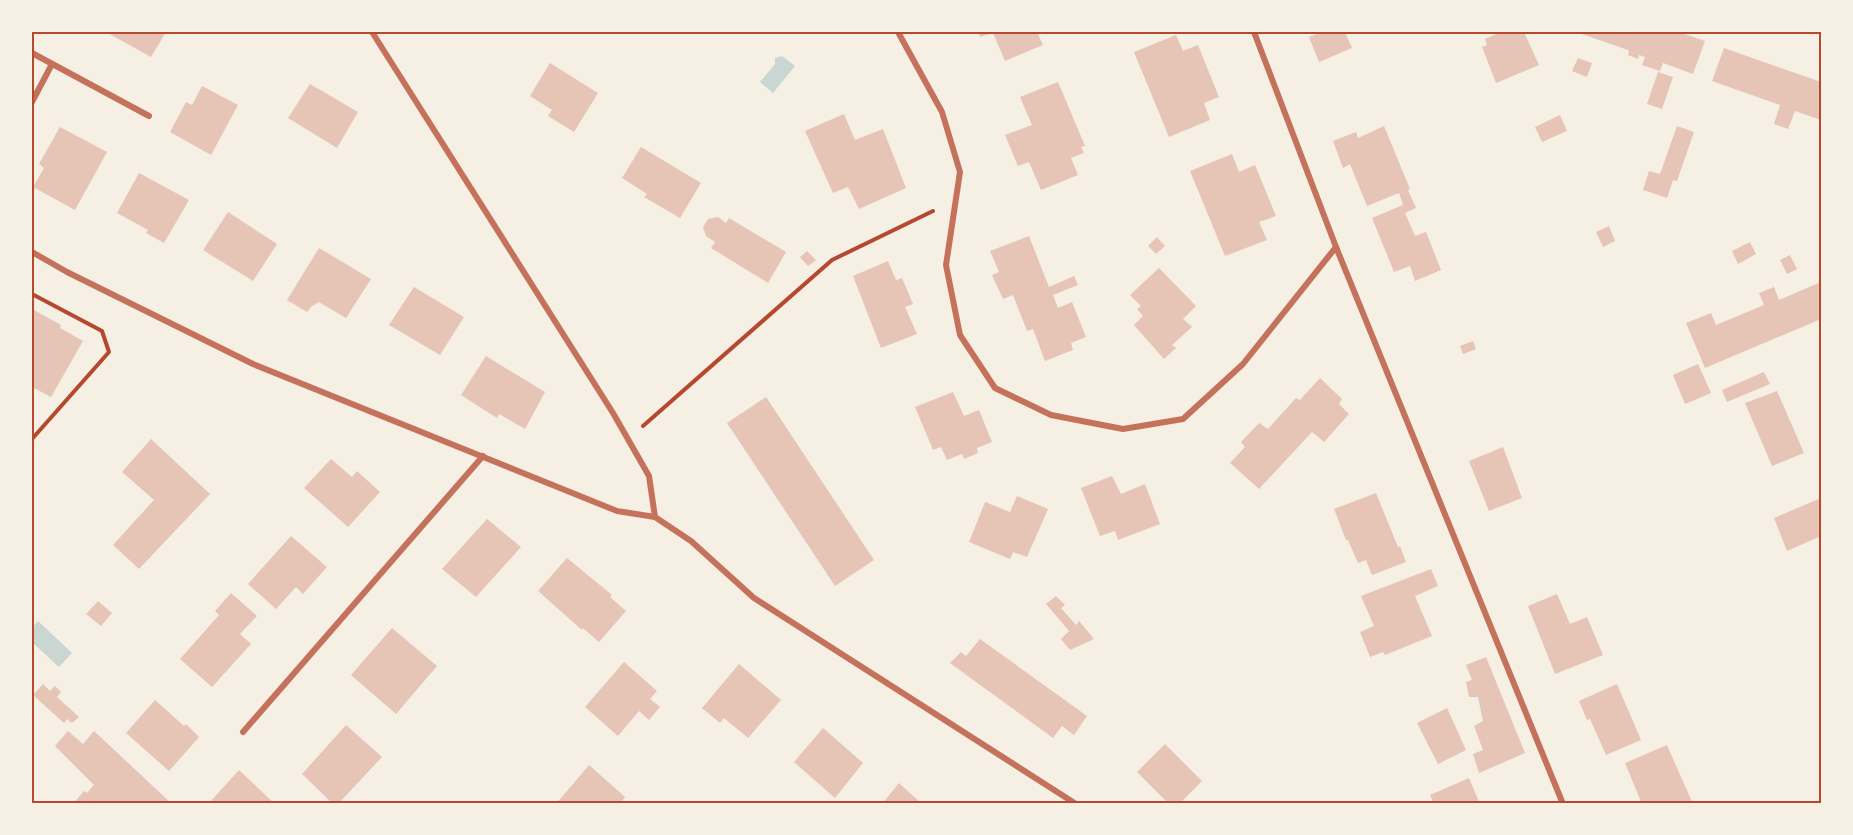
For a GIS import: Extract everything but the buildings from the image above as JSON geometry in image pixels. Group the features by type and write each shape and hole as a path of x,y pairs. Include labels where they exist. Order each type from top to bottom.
{"street":[{"path":"372,32 614,413 649,476 655,517"},
{"path":"898,32 942,112 960,172 946,265 960,335 995,388 1051,416 1123,429 1184,419 1243,364 1336,247"},
{"path":"1254,32 1336,247 1563,804"},
{"path":"32,53 149,116"},
{"path":"32,102 52,64"},
{"path":"32,252 67,273 253,364 617,511 655,517 692,541 754,598 1076,804"},
{"path":"243,732 483,456"}],"path":[{"path":"628,440 832,260 956,200"},
{"path":"32,294 102,331 109,352 32,439"}],"shaded area":[{"path":"782,56 795,66 773,93 760,82 775,64 775,58"},
{"path":"38,621 72,653 59,667 32,642 32,628"}]}
